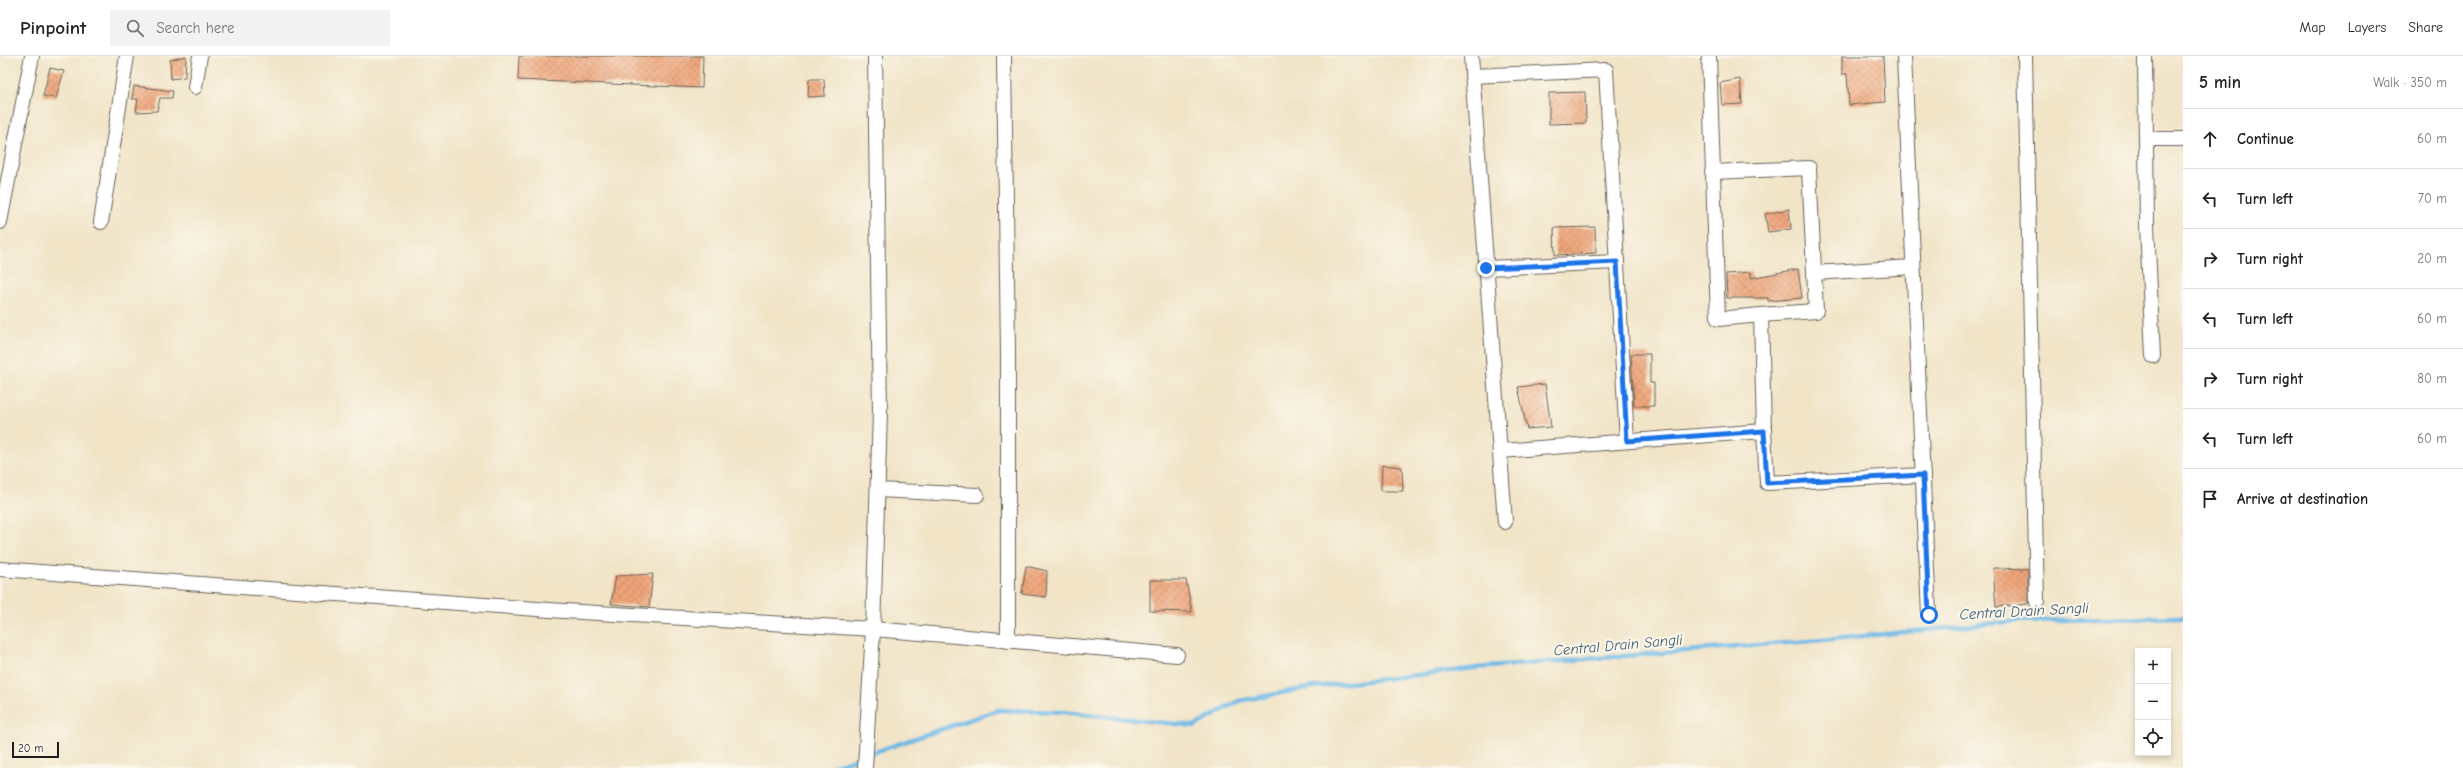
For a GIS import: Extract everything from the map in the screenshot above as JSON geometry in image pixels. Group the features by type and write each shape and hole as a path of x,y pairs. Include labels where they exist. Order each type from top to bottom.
{"street":[{"path":"0,222 32,56"},
{"path":"101,222 127,56"},
{"path":"195,86 200,56"},
{"path":"864,768 873,629 880,413 875,56"},
{"path":"1004,56 1008,352 1008,641"},
{"path":"1471,56 1505,522"},
{"path":"1709,56 1712,172 1718,319 1761,314 1816,311 1809,168 1712,172"},
{"path":"1904,56 1929,615"},
{"path":"2025,56 2037,602"},
{"path":"2145,56 2146,139 2154,356"},
{"path":"1472,76 1606,70 1627,441"},
{"path":"2146,139 2183,139"},
{"path":"1486,268 1617,262"},
{"path":"1814,273 1914,267"},
{"path":"1761,314 1767,483 1923,475"},
{"path":"1500,451 1764,431"},
{"path":"878,490 977,495"},
{"path":"0,569 564,612 873,629 1176,655"}],"building":[{"path":"186,56 185,77 171,79 170,60"},
{"path":"519,56 703,56 702,88 518,80"},
{"path":"1842,56 1883,56 1885,102 1849,105 1847,74 1842,74"},
{"path":"50,68 64,71 56,98 43,96"},
{"path":"809,79 824,79 825,96 808,97"},
{"path":"1740,79 1742,104 1722,105 1720,83"},
{"path":"134,86 173,91 172,98 160,98 157,111 136,112 138,99 132,99"},
{"path":"1585,92 1586,123 1549,124 1549,93"},
{"path":"1789,209 1791,229 1768,232 1765,214"},
{"path":"1595,227 1596,253 1555,255 1554,228"},
{"path":"1798,269 1802,298 1768,301 1768,298 1727,298 1726,274 1751,272 1751,278"},
{"path":"1631,354 1650,354 1650,383 1654,383 1654,406 1634,406"},
{"path":"1545,384 1551,427 1527,429 1518,387"},
{"path":"1382,465 1402,467 1403,491 1381,491"},
{"path":"1026,566 1047,571 1046,597 1022,594"},
{"path":"1993,568 2028,569 2028,604 1996,607"},
{"path":"653,574 649,607 611,604 616,576"},
{"path":"1150,580 1186,580 1192,612 1150,611"}],"waterway":[{"name":"Central Drain Sangli","path":"828,768 998,710 1063,712 1195,726 1239,701 1307,688 1476,668 1823,640 2017,621 2183,617"}],"route":[{"path":"1486,268 1617,262 1627,441 1764,431 1767,483 1923,475 1929,615"}]}
